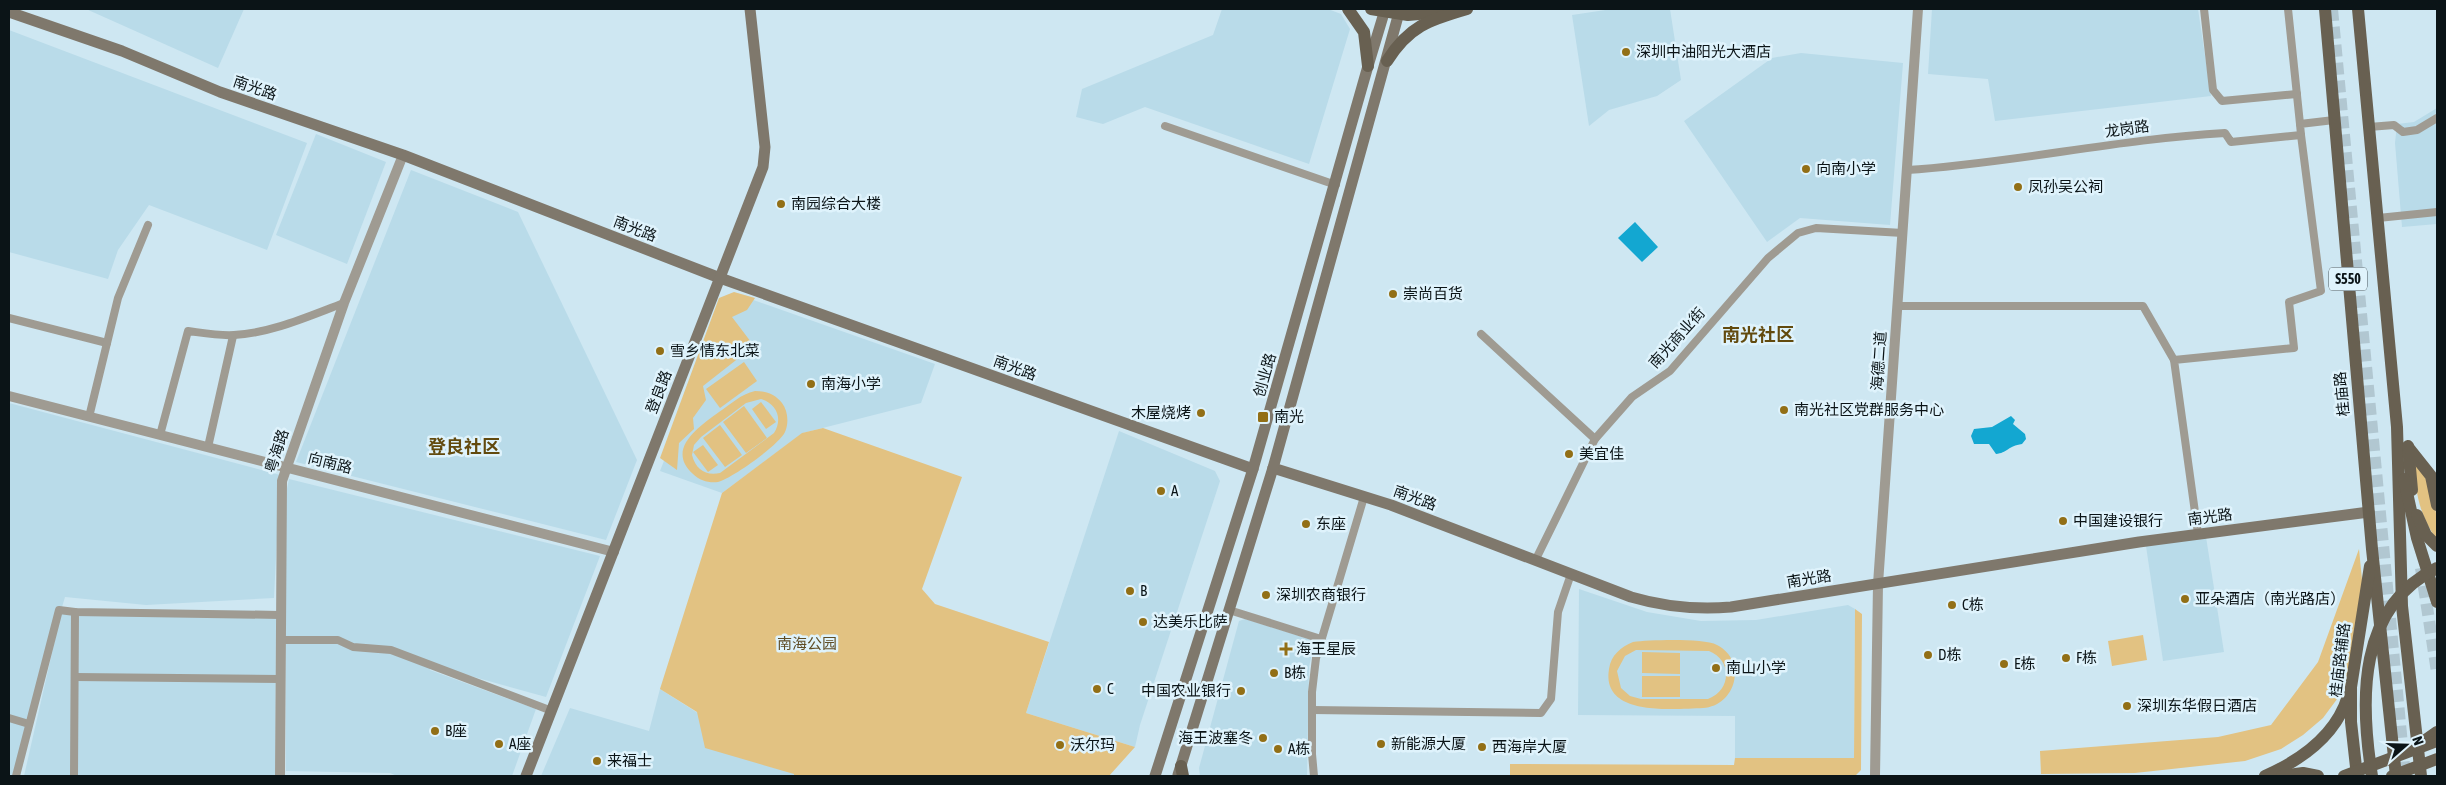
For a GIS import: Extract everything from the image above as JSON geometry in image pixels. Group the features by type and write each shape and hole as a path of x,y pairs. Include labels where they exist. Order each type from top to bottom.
{"main road":[{"name":"登良路","path":"526,776 765,161 750,9"},
{"path":"1348,9 1364,32 1368,66"},
{"path":"1371,9 1393,11 1462,9"},
{"path":"1387,61 1400,42 1414,29 1432,20 1466,9"},
{"name":"桂庙路","path":"2324,9 2372,549 2396,776"},
{"name":"S550","path":"2358,9 2397,427 2402,449 2402,606 2421,776"},
{"path":"1180,773 1273,468 1387,61 1393,11"},
{"name":"创业路","path":"1155,776 1253,469 1336,185 1368,66 1393,11"},
{"name":"南光路","path":"9,12 122,51 220,92 403,154 720,278 1253,469"},
{"path":"2402,449 2434,477 2437,505"},
{"path":"2402,449 2417,514 2426,535 2437,546"},
{"path":"2402,449 2417,538 2437,602"},
{"name":"南光路","path":"1273,468 1364,497 1536,559 1640,600 1690,609 1731,607 2198,534 2369,512"},
{"name":"桂庙路辅路","path":"2357,776 2351,722 2351,687 2372,549"},
{"path":"2372,776 2366,728 2365,700 2372,647 2380,626 2395,602 2416,581 2437,568"},
{"path":"2265,776 2295,761 2327,734 2343,708 2351,687"},
{"path":"2409,753 2437,732"},
{"path":"2344,776 2437,742"},
{"path":"2392,776 2437,759"},
{"path":"2282,776 2303,773 2318,776"}],"street":[{"name":"海德二道","path":"1874,776 1878,584 1918,9"},
{"path":"2204,9 2213,90 2217,97 2222,101 2297,94"},
{"path":"2174,360 2294,348 2289,302 2321,291 2301,135 2288,9"},
{"path":"2370,127 2394,125 2403,132 2417,130 2437,118"},
{"path":"2300,124 2334,120"},
{"path":"1165,126 1336,185"},
{"name":"龙岗路","path":"1907,170 2035,156 2172,136 2225,133 2231,142 2301,135"},
{"name":"粤海路","path":"280,776 281,494 287,467 344,303 403,154"},
{"path":"2378,218 2437,212"},
{"path":"89,416 118,298 148,225"},
{"name":"南光商业街","path":"1536,559 1595,439 1632,397 1670,371 1754,272 1798,233 1822,227 1903,233"},
{"path":"160,435 188,331 233,336 282,326 344,303"},
{"path":"1898,306 2143,306 2174,360 2198,534"},
{"path":"9,318 107,343"},
{"path":"1481,334 1595,439"},
{"path":"208,447 233,336"},
{"name":"向南路","path":"9,396 614,552"},
{"path":"1314,776 1312,676 1321,639 1364,497"},
{"path":"1312,710 1541,713 1551,699 1558,612 1571,574"},
{"path":"16,776 60,610 75,612 280,615"},
{"path":"1229,610 1321,639"},
{"path":"74,776 75,612"},
{"path":"280,640 338,640 353,647 391,650 552,711"},
{"path":"74,677 280,679"},
{"path":"9,718 29,724"}],"shaded area":[{"path":"86,9 244,9 218,68"},
{"path":"1222,9 1328,9 1341,14 1350,29 1309,164 1145,107 1103,124 1076,117 1082,89 1213,35"},
{"path":"1612,9 1670,9 1681,80 1657,96 1609,110 1589,126 1572,15"},
{"path":"1932,9 2198,9 2211,96 1995,121 1988,79 1928,74"},
{"path":"9,30 307,143 267,250 149,205 118,250 108,279 9,252"},
{"name":"向南小学","path":"1801,53 1903,63 1890,225 1800,218 1767,242 1684,121 1772,58"},
{"path":"2437,108 2437,224 2402,227 2395,143 2397,124 2414,122"},
{"path":"316,134 386,162 347,264 276,235"},
{"path":"411,170 518,212 637,460 606,540 296,462"},
{"name":"南海小学","path":"742,296 935,364 921,403 803,433 722,493 660,471 725,305"},
{"path":"9,403 280,475 274,598 146,605 65,597 12,776 9,776"},
{"path":"1119,431 1215,471 1220,481 1140,725 1135,747 1026,713"},
{"path":"289,479 600,556 546,697 431,665 430,670 536,709 512,776 397,776 390,773 286,771 286,494"},
{"name":"亚朵酒店（南光路店）","path":"2206,537 2224,652 2163,661 2146,546"},
{"name":"南山小学","path":"1579,589 1647,612 1701,621 1756,620 1848,605 1855,609 1854,758 1735,758 1735,716 1578,715"},
{"path":"62,609 273,611 276,619 275,776 24,776"},
{"path":"1245,619 1315,641 1309,667 1307,776 1200,776 1199,768 1239,621"},
{"path":"660,689 794,774 794,776 541,776 570,708 649,731"}],"green space":[{"path":"734,292 755,298 747,310 732,317 754,346 703,386 706,400 693,418 694,429 679,443 677,470 660,458 719,298"},
{"path":"744,362 757,381 720,408 706,389"},
{"path":"755,391 767,392 773,395 784,406 787,413 787,425 781,438 765,453 724,480 718,482 705,481 693,474 685,465 683,456 684,447 688,439 711,418 736,400 745,394","holes":["761,399 767,401 775,408 778,417 777,428 774,433 720,473 706,473 696,465 692,455 694,445 701,437 746,403"]},
{"path":"761,402 776,422 766,429 752,409"},
{"path":"744,406 767,438 746,453 723,422"},
{"path":"720,425 742,455 725,467 703,438"},
{"name":"南海公园","path":"823,428 962,477 922,589 935,604 1049,642 1026,713 1135,747 1109,776 794,776 794,774 705,748 697,712 660,689 722,493 802,433"},
{"path":"703,445 718,465 708,472 693,452"},
{"path":"2414,461 2431,489 2435,507 2437,540 2426,521 2419,502 2415,482"},
{"path":"2359,549 2364,600 2346,687 2323,718 2303,735 2281,749 2245,761 2135,773 2041,774 2040,751 2218,737 2271,725 2318,662"},
{"path":"1855,609 1862,614 1861,770 1855,776 1510,776 1510,764 1734,765 1735,758 1854,758"},
{"path":"2143,635 2147,660 2112,666 2108,641"},
{"path":"1676,640 1700,641 1717,645 1727,652 1733,661 1735,671 1734,682 1723,700 1703,708 1658,709 1627,703 1616,695 1610,684 1609,669 1614,656 1629,644 1641,641","holes":["1636,650 1709,651 1717,655 1722,661 1726,675 1722,689 1708,699 1641,699 1630,696 1621,688 1617,671 1625,656"]},
{"path":"1642,652 1680,653 1680,674 1642,673"},
{"path":"1642,676 1680,676 1680,697 1642,697"}],"water":[{"path":"1635,222 1658,247 1642,262 1618,238"},
{"path":"2011,416 2015,420 2013,424 2025,434 2026,439 2022,444 1996,454 1989,444 1974,444 1971,436 1974,429 1992,427"}],"tunnel":[{"path":"2332,9 2405,776"},
{"path":"2421,568 2437,672"}],"place":[{"name":"深圳中油阳光大酒店","path":"1626,52"},
{"name":"向南小学","path":"1806,169"},
{"name":"凤孙吴公祠","path":"2018,187"},
{"name":"南园综合大楼","path":"781,204"},
{"name":"崇尚百货","path":"1393,294"},
{"name":"雪乡情东北菜","path":"660,351"},
{"name":"南海小学","path":"811,384"},
{"name":"南光社区党群服务中心","path":"1784,410"},
{"name":"木屋烧烤","path":"1201,413"},
{"name":"南光","path":"1263,417"},
{"name":"美宜佳","path":"1569,454"},
{"name":"A","path":"1161,491"},
{"name":"中国建设银行","path":"2063,521"},
{"name":"东座","path":"1306,524"},
{"name":"B","path":"1130,591"},
{"name":"深圳农商银行","path":"1266,595"},
{"name":"亚朵酒店（南光路店）","path":"2185,599"},
{"name":"C栋","path":"1952,605"},
{"name":"达美乐比萨","path":"1143,622"},
{"name":"海王星辰","path":"1286,649"},
{"name":"D栋","path":"1928,655"},
{"name":"F栋","path":"2066,658"},
{"name":"E栋","path":"2004,664"},
{"name":"南山小学","path":"1716,668"},
{"name":"B栋","path":"1274,673"},
{"name":"C","path":"1097,689"},
{"name":"中国农业银行","path":"1241,691"},
{"name":"深圳东华假日酒店","path":"2127,706"},
{"name":"B座","path":"435,731"},
{"name":"海王波塞冬","path":"1263,738"},
{"name":"A座","path":"499,744"},
{"name":"新能源大厦","path":"1381,744"},
{"name":"沃尔玛","path":"1060,745"},
{"name":"西海岸大厦","path":"1482,747"},
{"name":"A栋","path":"1278,749"},
{"name":"来福士","path":"597,761"}],"district":[{"name":"南光社区","path":"1758,335"},
{"name":"登良社区","path":"464,447"}]}
